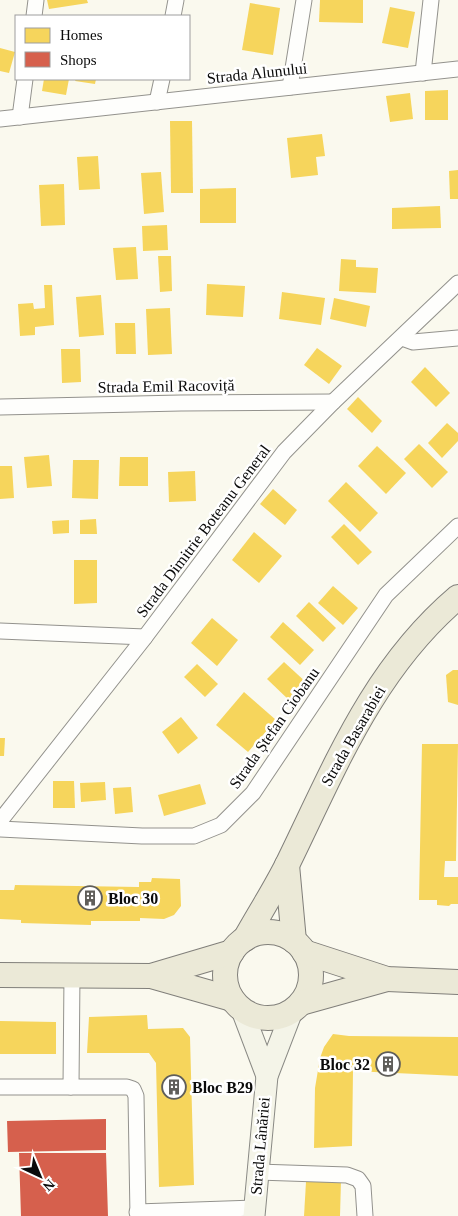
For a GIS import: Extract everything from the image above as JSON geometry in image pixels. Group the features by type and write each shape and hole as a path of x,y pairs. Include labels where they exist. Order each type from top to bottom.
{"main road":[{"name":"Strada Basarabiei","path":"239,946 287,865 345,743 366,707 390,672 421,633 458,597"},
{"path":"287,865 299,947 309,964 311,978 308,991 296,1007"},
{"path":"151,976 239,946 257,934 270,933 283,935 299,947 386,979 458,982"},
{"path":"237,1004 227,988 225,975 227,963 239,946"},
{"path":"0,975 151,976 237,1004 253,1016 266,1018 280,1017 296,1007 386,979"}],"street":[{"path":"34,15 36,0"},
{"path":"173,15 176,0"},
{"path":"290,87 304,0"},
{"path":"422,72 432,0"},
{"name":"Strada Alunului","path":"0,119 458,69"},
{"path":"20,117 25,80"},
{"path":"157,102 162,80"},
{"name":"Strada Dimitrie Boteanu General","path":"0,821 145,637 284,452 333,402 458,283"},
{"path":"402,338 413,342 458,338"},
{"name":"Strada Emil Racoviță","path":"0,407 333,402"},
{"name":"Strada Ștefan Ciobanu","path":"0,829 142,836 194,836 221,825 253,793 386,595 458,526"},
{"path":"0,631 145,637"},
{"path":"71,1087 72,975"},
{"path":"237,1004 267,1076"},
{"path":"267,1076 296,1007"},
{"name":"Strada Lânăriei","path":"255,1212 267,1076"},
{"path":"0,1088 127,1087 133,1089 136,1096 138,1214 255,1212"},
{"path":"258,1172 347,1175 358,1180 363,1186 365,1216"}],"building: Homes":[{"path":"47,0 87,0 88,3 49,9"},
{"path":"320,0 363,0 363,23 319,22"},
{"path":"250,3 280,8 273,55 242,50"},
{"path":"390,7 415,12 408,48 382,43"},
{"path":"0,48 15,52 9,73 0,71"},
{"path":"44,80 69,80 66,95 42,91"},
{"path":"76,80 96,80 95,84"},
{"path":"448,90 448,120 425,120 425,91"},
{"path":"410,93 413,119 390,122 386,96"},
{"path":"170,121 192,121 193,193 171,193"},
{"path":"322,134 325,156 316,157 318,175 291,178 287,138"},
{"path":"98,156 100,189 79,190 77,157"},
{"path":"458,170 458,199 450,199 449,171"},
{"path":"161,172 164,212 144,214 141,173"},
{"path":"64,184 65,225 41,226 39,185"},
{"path":"236,188 236,223 200,223 200,189"},
{"path":"440,206 441,228 392,229 392,208"},
{"path":"167,225 168,250 143,251 142,226"},
{"path":"136,247 138,279 116,280 113,248"},
{"path":"158,256 171,256 172,291 160,292"},
{"path":"341,259 356,260 356,267 378,268 376,293 339,291"},
{"path":"207,284 245,286 243,317 206,315"},
{"path":"44,285 52,285 54,325 35,327 35,335 20,336 18,304 33,303 34,309 45,308"},
{"path":"282,292 325,298 321,325 279,319"},
{"path":"101,295 104,335 79,337 76,297"},
{"path":"334,298 370,306 366,327 330,319"},
{"path":"170,308 172,354 148,355 146,309"},
{"path":"115,323 135,323 136,354 116,354"},
{"path":"317,348 342,366 329,384 304,365"},
{"path":"61,349 80,349 81,382 62,383"},
{"path":"425,367 450,393 436,407 411,382"},
{"path":"358,397 382,421 372,433 347,409"},
{"path":"447,423 458,433 458,441 442,458 428,443"},
{"path":"419,444 448,472 432,488 404,459"},
{"path":"377,446 406,473 386,494 358,466"},
{"path":"49,455 52,486 27,488 24,457"},
{"path":"120,457 148,457 148,486 119,486"},
{"path":"73,460 99,460 98,499 72,498"},
{"path":"0,466 12,466 14,498 0,499"},
{"path":"195,471 196,501 169,502 168,472"},
{"path":"346,482 378,513 360,532 328,501"},
{"path":"273,489 297,510 285,525 260,504"},
{"path":"96,519 97,534 80,534 80,520"},
{"path":"69,520 69,533 53,534 52,521"},
{"path":"344,524 372,552 358,565 331,537"},
{"path":"254,532 282,556 259,583 232,560"},
{"path":"74,560 97,560 97,603 74,604"},
{"path":"333,586 358,608 343,625 318,603"},
{"path":"309,602 336,628 323,642 296,616"},
{"path":"212,618 238,640 217,666 191,643"},
{"path":"283,622 314,650 300,665 270,637"},
{"path":"284,662 308,684 291,702 267,679"},
{"path":"197,664 218,684 205,697 184,677"},
{"path":"453,670 458,670 458,705 448,702 446,675"},
{"path":"244,692 276,720 248,752 216,725"},
{"path":"181,717 198,738 178,754 162,732"},
{"path":"0,738 5,738 4,756 0,756"},
{"path":"422,744 458,744 456,861 445,861 444,877 458,877 458,904 451,904 449,906 437,905 437,900 419,900"},
{"path":"53,781 74,781 75,808 53,808"},
{"path":"105,782 106,800 81,802 80,783"},
{"path":"200,784 206,804 164,816 158,795"},
{"path":"131,787 133,812 115,814 113,788"},
{"name":"Bloc 30","path":"152,878 180,879 181,906 174,915 164,919 140,918 140,921 91,921 91,925 21,923 21,920 0,919 0,890 14,890 15,885 139,887 139,882 151,882"},
{"name":"Bloc B29","path":"147,1015 148,1029 183,1028 190,1037 194,1185 159,1187 156,1063 149,1053 87,1053 89,1017"},
{"path":"0,1021 56,1022 56,1054 0,1054"},
{"name":"Bloc 32","path":"333,1034 349,1036 458,1037 458,1076 353,1071 352,1146 314,1148 315,1088 320,1058 324,1047"},
{"path":"341,1180 340,1216 304,1216 306,1182"}],"building: Shops":[{"path":"106,1119 106,1150 8,1152 7,1121"},
{"path":"19,1153 106,1153 108,1216 21,1216"}],"place":[{"name":"Bloc 30","path":"90,898"},
{"name":"Bloc 32","path":"388,1064"},
{"name":"Bloc B29","path":"174,1087"}]}
